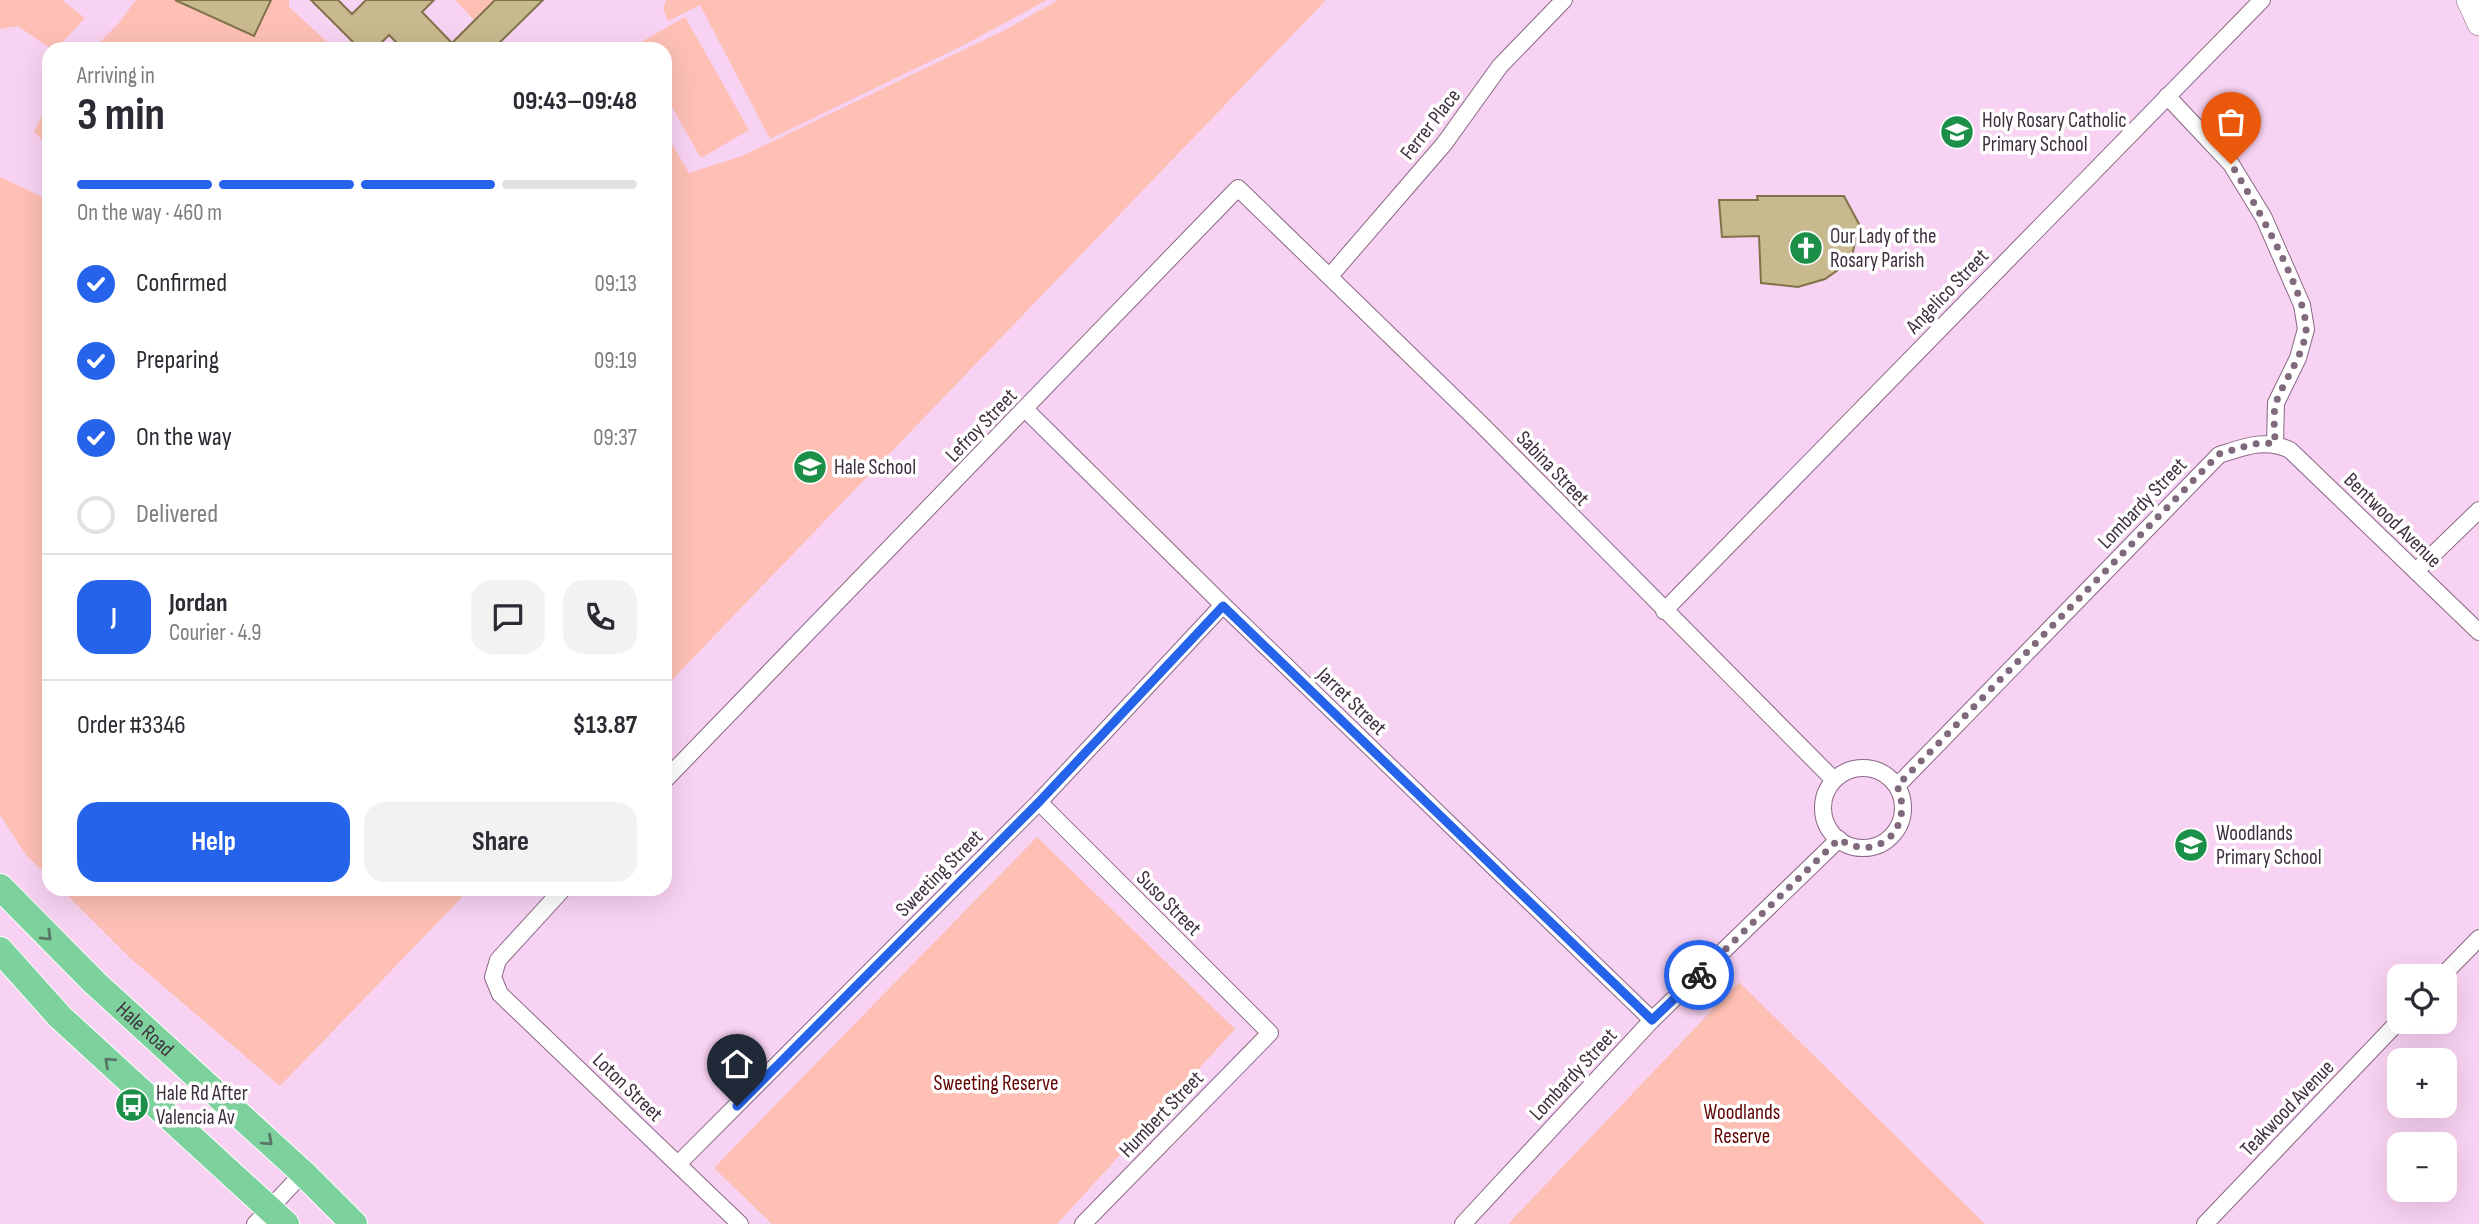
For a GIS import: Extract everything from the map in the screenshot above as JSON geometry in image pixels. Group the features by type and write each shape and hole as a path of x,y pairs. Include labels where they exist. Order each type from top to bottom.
{"main road":[{"name":"Hale Road","path":"0,887 95,983 303,1173 354,1224"},
{"path":"0,950 61,1017 270,1219"}],"street":[{"name":"Ferrer Place","path":"1330,276 1444,144 1500,66 1564,0"},
{"name":"Angelico Street","path":"1664,611 2262,0"},
{"path":"2167,96 2231,164 2264,218 2302,306 2306,329 2298,358 2276,403 2275,443"},
{"name":"Sabina Street","path":"1238,188 1330,276 1834,780"},
{"name":"Lefroy Street","path":"672,773 1238,188"},
{"name":"Jarret Street","path":"1026,410 1223,606 1652,1020"},
{"name":"Bentwood Avenue","path":"2275,443 2290,450 2479,632"},
{"name":"Lombardy Street","path":"1897,786 2219,454 2253,444 2275,443"},
{"path":"2416,571 2479,510"},
{"name":"Sweeting Street","path":"678,1164 1039,802 1223,606"},
{"path":"1869,768 1882,772 1897,786 1904,811 1892,836 1870,847 1858,848 1839,839 1830,829 1824,813 1824,799 1834,780 1846,772 1869,768"},
{"name":"Suso Street","path":"1039,802 1270,1033"},
{"name":"Lombardy Street","path":"1463,1224 1652,1020 1839,839"},
{"name":"Loton Street","path":"557,896 498,960 493,977 500,994 740,1224"},
{"path":"2454,964 2479,938"},
{"name":"Humbert Street","path":"1083,1224 1270,1033"},
{"name":"Teakwood Avenue","path":"2205,1224 2387,1034"},
{"path":"270,1219 303,1173"}],"green space":[{"path":"0,0 62,0 85,18 63,42 42,43 18,26 0,29"},
{"path":"136,0 289,0 289,7 327,42 100,42"},
{"path":"455,0 495,0 474,20"},
{"path":"666,0 1047,0 962,46 770,139 700,5 668,21 663,9"},
{"path":"1058,0 1326,0 672,680 672,144 689,173 742,156 1005,30"},
{"path":"685,17 749,130 701,158 672,107 672,42 641,42"},
{"path":"42,115 42,140 34,132"},
{"path":"0,177 42,197 42,870 26,855 0,815"},
{"name":"Sweeting Reserve","path":"1037,837 1235,1029 1057,1224 772,1224 714,1168"},
{"path":"68,896 463,896 280,1086 129,957"},
{"name":"Woodlands Reserve","path":"1739,982 1985,1224 1508,1224"}],"building":[{"path":"175,0 271,0 254,36"},
{"path":"311,0 338,0 352,14 366,0 434,0 422,12 451,42 396,42 389,35 382,42 353,42"},
{"path":"495,0 543,0 500,42 453,42"},
{"name":"Our Lady of the Rosary Parish","path":"1757,196 1844,196 1859,224 1851,261 1825,279 1798,287 1761,283 1759,236 1722,237 1719,200 1758,200"}],"way so far":[{"path":"1699,975 1839,839 1858,848 1883,843 1892,836 1900,825 1904,811 1903,799 1897,786 2219,454 2253,444 2275,443 2276,403 2298,358 2306,329 2302,306 2264,218 2231,164"}],"place":[{"name":"Holy Rosary Catholic Primary School","path":"1957,132"},
{"name":"Our Lady of the Rosary Parish","path":"1806,248"},
{"name":"Hale School","path":"810,467"},
{"name":"Woodlands Primary School","path":"2191,845"},
{"name":"Hale Rd After Valencia Av","path":"132,1105"}],"route":[{"path":"737,1106 1039,802 1223,606 1652,1020 1699,975"}]}
